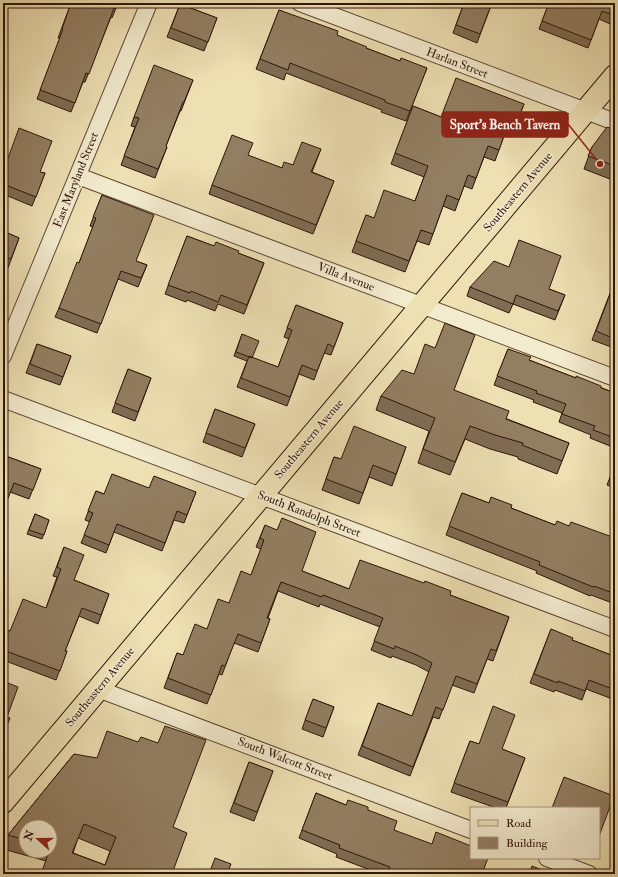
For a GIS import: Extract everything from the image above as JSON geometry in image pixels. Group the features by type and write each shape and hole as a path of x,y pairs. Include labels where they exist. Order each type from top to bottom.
{"main road":[{"name":"Southeastern Avenue","path":"3,802 615,76"}],"street":[{"name":"East Maryland Street","path":"3,356 149,3"},
{"name":"Harlan Street","path":"300,3 615,122"},
{"name":"Villa Avenue","path":"78,176 615,378"},
{"name":"South Randolph Street","path":"3,399 615,628"},
{"name":"South Walcott Street","path":"98,689 470,830"},
{"path":"550,859 589,874"}],"building":[{"path":"71,3 118,3 115,9 114,8 89,74 86,73 75,103 40,90"},
{"path":"464,3 492,3 480,34 456,25"},
{"path":"549,3 615,3 615,10 613,15 602,11 591,40 542,21"},
{"path":"180,4 217,18 208,42 171,28"},
{"path":"279,10 338,31 337,35 367,47 366,48 400,61 401,58 427,68 410,111 290,63 288,70 260,59"},
{"path":"154,65 193,80 183,102 158,169 124,156 139,118 134,117"},
{"path":"456,78 524,104 516,124 509,122 499,150 488,146 476,178 468,175 459,200 447,195 433,234 421,230 409,261 356,241 366,215 374,218 384,190 415,201 428,166 395,153 413,106 441,117"},
{"path":"607,127 615,130 615,166 588,156 592,147"},
{"path":"19,128 52,141 40,172 45,173 36,197 3,184 3,172"},
{"path":"232,135 253,143 248,155 282,168 284,162 293,165 302,142 321,149 311,172 334,181 316,225 212,185"},
{"path":"102,195 154,215 136,261 147,265 141,278 121,271 101,324 59,308 77,262 79,263 96,218 93,217"},
{"path":"3,231 19,238 11,259 3,256"},
{"path":"187,236 214,246 216,242 239,251 238,253 264,263 247,305 221,295 218,302 191,291 190,293 168,285"},
{"path":"519,240 561,256 549,289 565,295 558,311 516,295 513,304 470,287 494,261 509,267"},
{"path":"615,281 615,339 596,331"},
{"path":"296,305 343,323 334,347 328,344 317,371 302,365 290,397 241,378 249,356 278,367 292,330 287,328"},
{"path":"445,323 475,335 454,390 509,411 506,419 569,443 562,461 522,445 523,443 470,426 455,462 423,449 435,418 381,396 402,370 414,374 425,344 435,348"},
{"path":"242,334 259,341 252,358 236,352"},
{"path":"37,344 71,356 63,377 30,364"},
{"path":"508,349 531,357 529,360 576,378 576,376 615,393 615,438 593,430 595,426 562,414 566,404 497,376"},
{"path":"128,369 151,378 138,412 115,403"},
{"path":"215,409 255,424 245,448 206,433"},
{"path":"354,426 406,447 396,474 373,465 363,493 326,479 334,457 341,459"},
{"path":"3,455 41,469 33,490 14,483 3,511"},
{"path":"615,464 615,478 610,476"},
{"path":"112,474 149,488 154,476 196,492 187,515 177,511 165,543 117,524 109,545 84,535 93,513 88,511 96,491 104,494"},
{"path":"462,493 489,503 491,497 512,505 511,508 555,525 557,521 569,526 571,522 615,538 615,594 594,586 593,587 539,565 540,562 449,526"},
{"path":"35,514 49,520 44,535 29,530"},
{"path":"282,518 316,532 302,571 349,589 360,560 424,583 425,581 451,591 450,595 509,617 496,651 491,649 477,684 456,676 443,710 436,707 413,767 362,746 378,703 412,716 432,663 395,646 394,649 374,641 383,618 323,595 322,597 281,582 267,618 270,619 261,643 238,634 225,666 222,665 211,695 168,678 177,653 183,655 195,624 207,629 218,599 229,603 241,571 251,575 264,540 260,538 265,525 277,530"},
{"path":"3,519 8,521 3,535"},
{"path":"64,547 84,555 74,580 109,594 101,615 82,608 65,651 67,651 60,671 3,650 3,629 10,631 23,599 46,608 61,569 57,567"},
{"path":"551,629 573,638 572,640 611,655 615,646 615,690 589,680 585,691 534,674"},
{"path":"3,681 18,687 7,717 10,718 3,736"},
{"path":"313,699 334,707 326,728 305,720"},
{"path":"493,706 515,715 502,749 525,758 508,802 454,783 470,741 479,744"},
{"path":"165,726 206,740 173,827 187,833 173,871 181,874 41,874 46,859 58,859 58,819 21,819 74,754 97,758 107,731 138,742 141,737 158,743","holes":["84,824 116,837 105,865 72,853"]},
{"path":"249,762 273,771 257,812 234,803"},
{"path":"564,777 614,796 600,833 600,807 552,807"},
{"path":"316,793 346,805 348,800 368,807 368,810 397,821 394,830 432,844 436,832 470,846 470,859 488,859 482,874 387,874 390,867 339,848 340,845 302,830"},
{"path":"18,823 18,838 8,835"},
{"path":"215,858 231,864 227,874 209,874"},
{"path":"532,866 552,874 529,874"}],"place":[{"name":"Sport's Bench Tavern","path":"600,164"}]}
